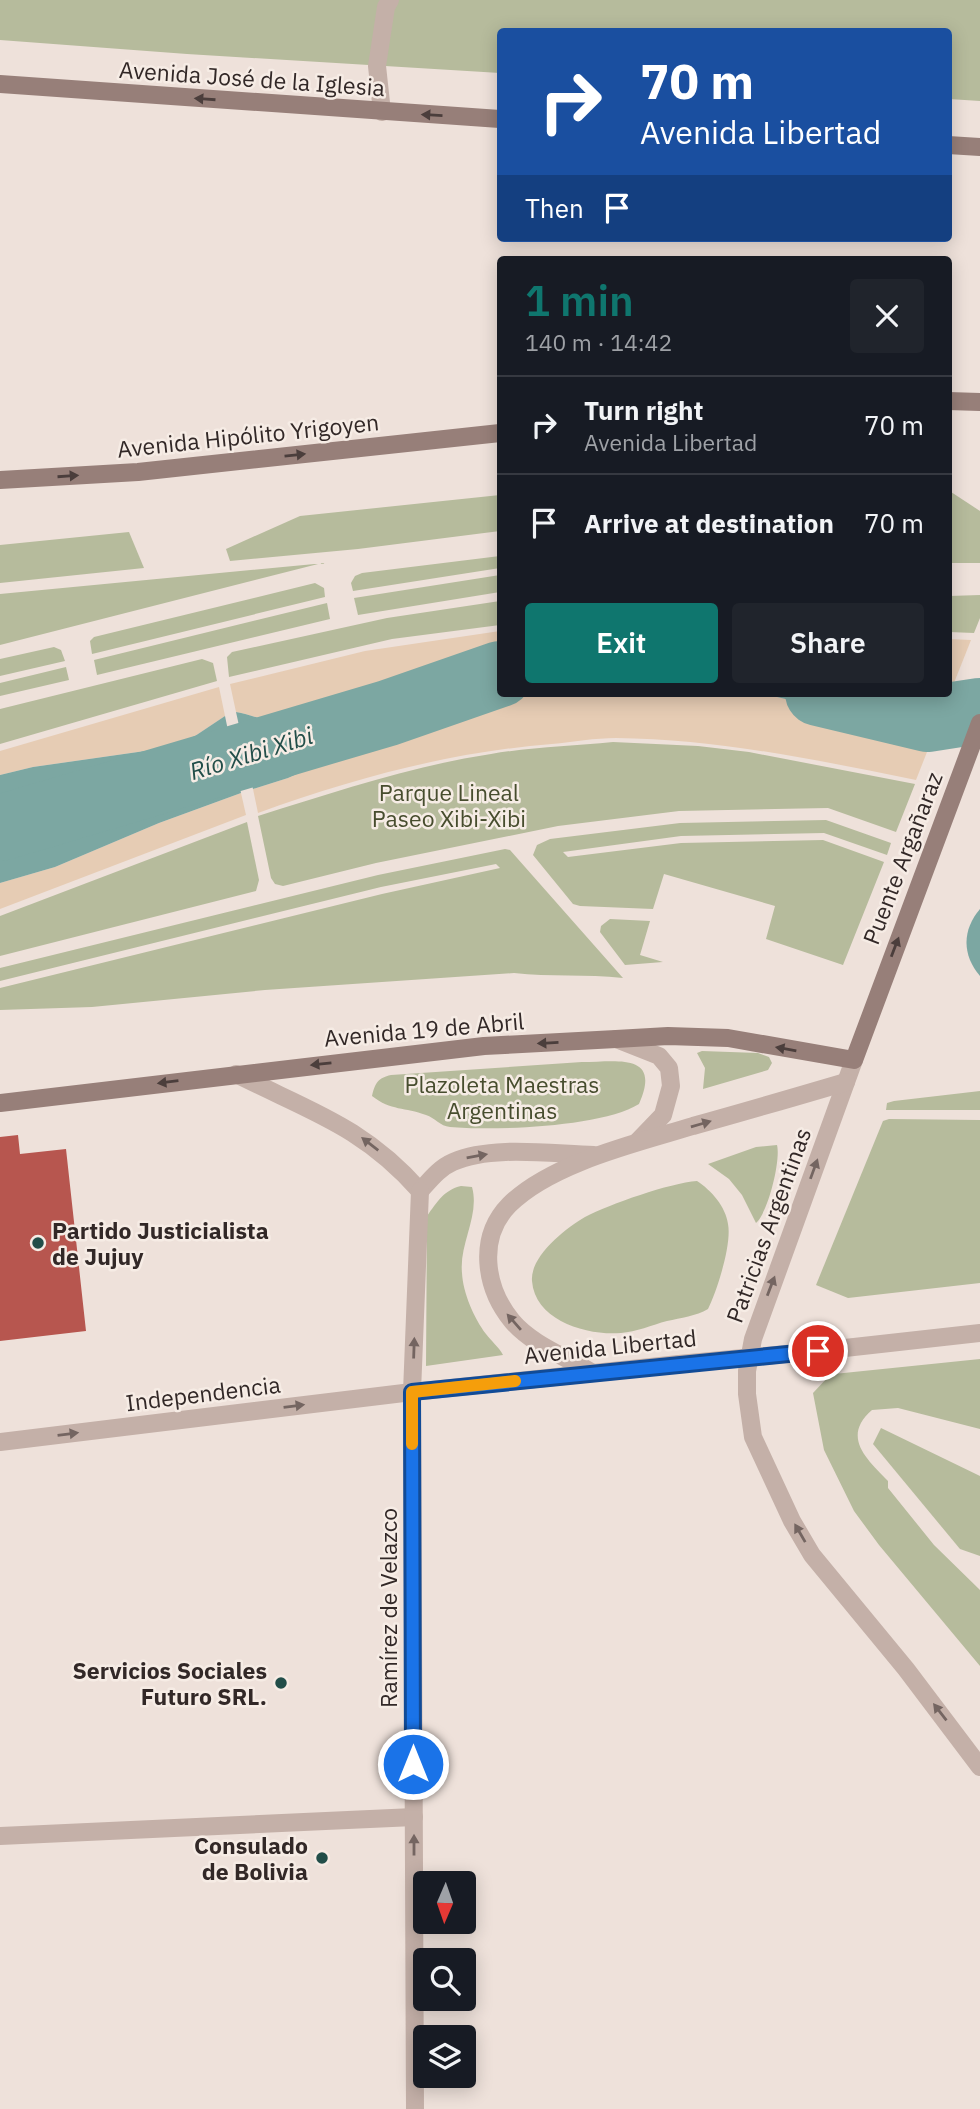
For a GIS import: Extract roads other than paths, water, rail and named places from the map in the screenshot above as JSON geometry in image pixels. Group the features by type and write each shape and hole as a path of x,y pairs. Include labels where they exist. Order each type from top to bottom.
{"main road":[{"name":"Avenida José de la Iglesia","path":"0,84 497,119"},
{"path":"952,145 980,147"},
{"path":"952,401 980,402"},
{"name":"Avenida Hipólito Yrigoyen","path":"0,480 138,472 497,433"},
{"name":"Puente Argañaraz","path":"870,1011 980,723"},
{"name":"Patricias Argentinas","path":"854,1060 870,1011"},
{"name":"Avenida 19 de Abril","path":"0,1102 484,1046 668,1036 728,1038 854,1060"}],"street":[{"path":"382,112 377,66 386,7 390,0"},
{"path":"616,1039 659,1056 669,1068 671,1086 663,1115 636,1143"},
{"name":"Patricias Argentinas","path":"854,1060 753,1339 747,1371 753,1437 792,1521 812,1555 906,1669 980,1767"},
{"path":"236,1074 344,1126 398,1166 420,1191 435,1174 452,1162 479,1154 598,1155"},
{"path":"592,1372 526,1334 512,1321 493,1288 488,1269 488,1250 492,1231 508,1206 549,1178 598,1155 846,1082"},
{"name":"Ramírez de Velazco","path":"415,2109 412,1392 420,1191"},
{"name":"Avenida Libertad","path":"412,1392 980,1333"},
{"name":"Independencia","path":"0,1442 412,1392"},
{"path":"0,1836 414,1817"}],"water":[{"path":"497,649 497,695 401,727 288,778 253,789 236,712 270,721 294,721 314,715 352,696"},
{"path":"777,697 948,697 927,752 841,712"},
{"path":"225,716 241,793 159,823 55,867 0,883 0,775 33,767 166,748 195,736"},
{"path":"980,909 980,976 970,960 966,942 970,925"}],"waterway":[{"name":"Río Xibi Xibi","path":"0,828 388,713 497,675"},
{"name":"Río Xibi Xibi","path":"835,697 927,719 980,711"}],"place":[{"name":"Partido Justicialista de Jujuy","path":"38,1243"},
{"name":"Servicios Sociales Futuro SRL.","path":"281,1683"},
{"name":"Consulado de Bolivia","path":"322,1858"}],"park label":[{"name":"Parque Lineal Paseo Xibi-Xibi","path":"449,805"},
{"name":"Plazoleta Maestras Argentinas","path":"502,1097"}]}
